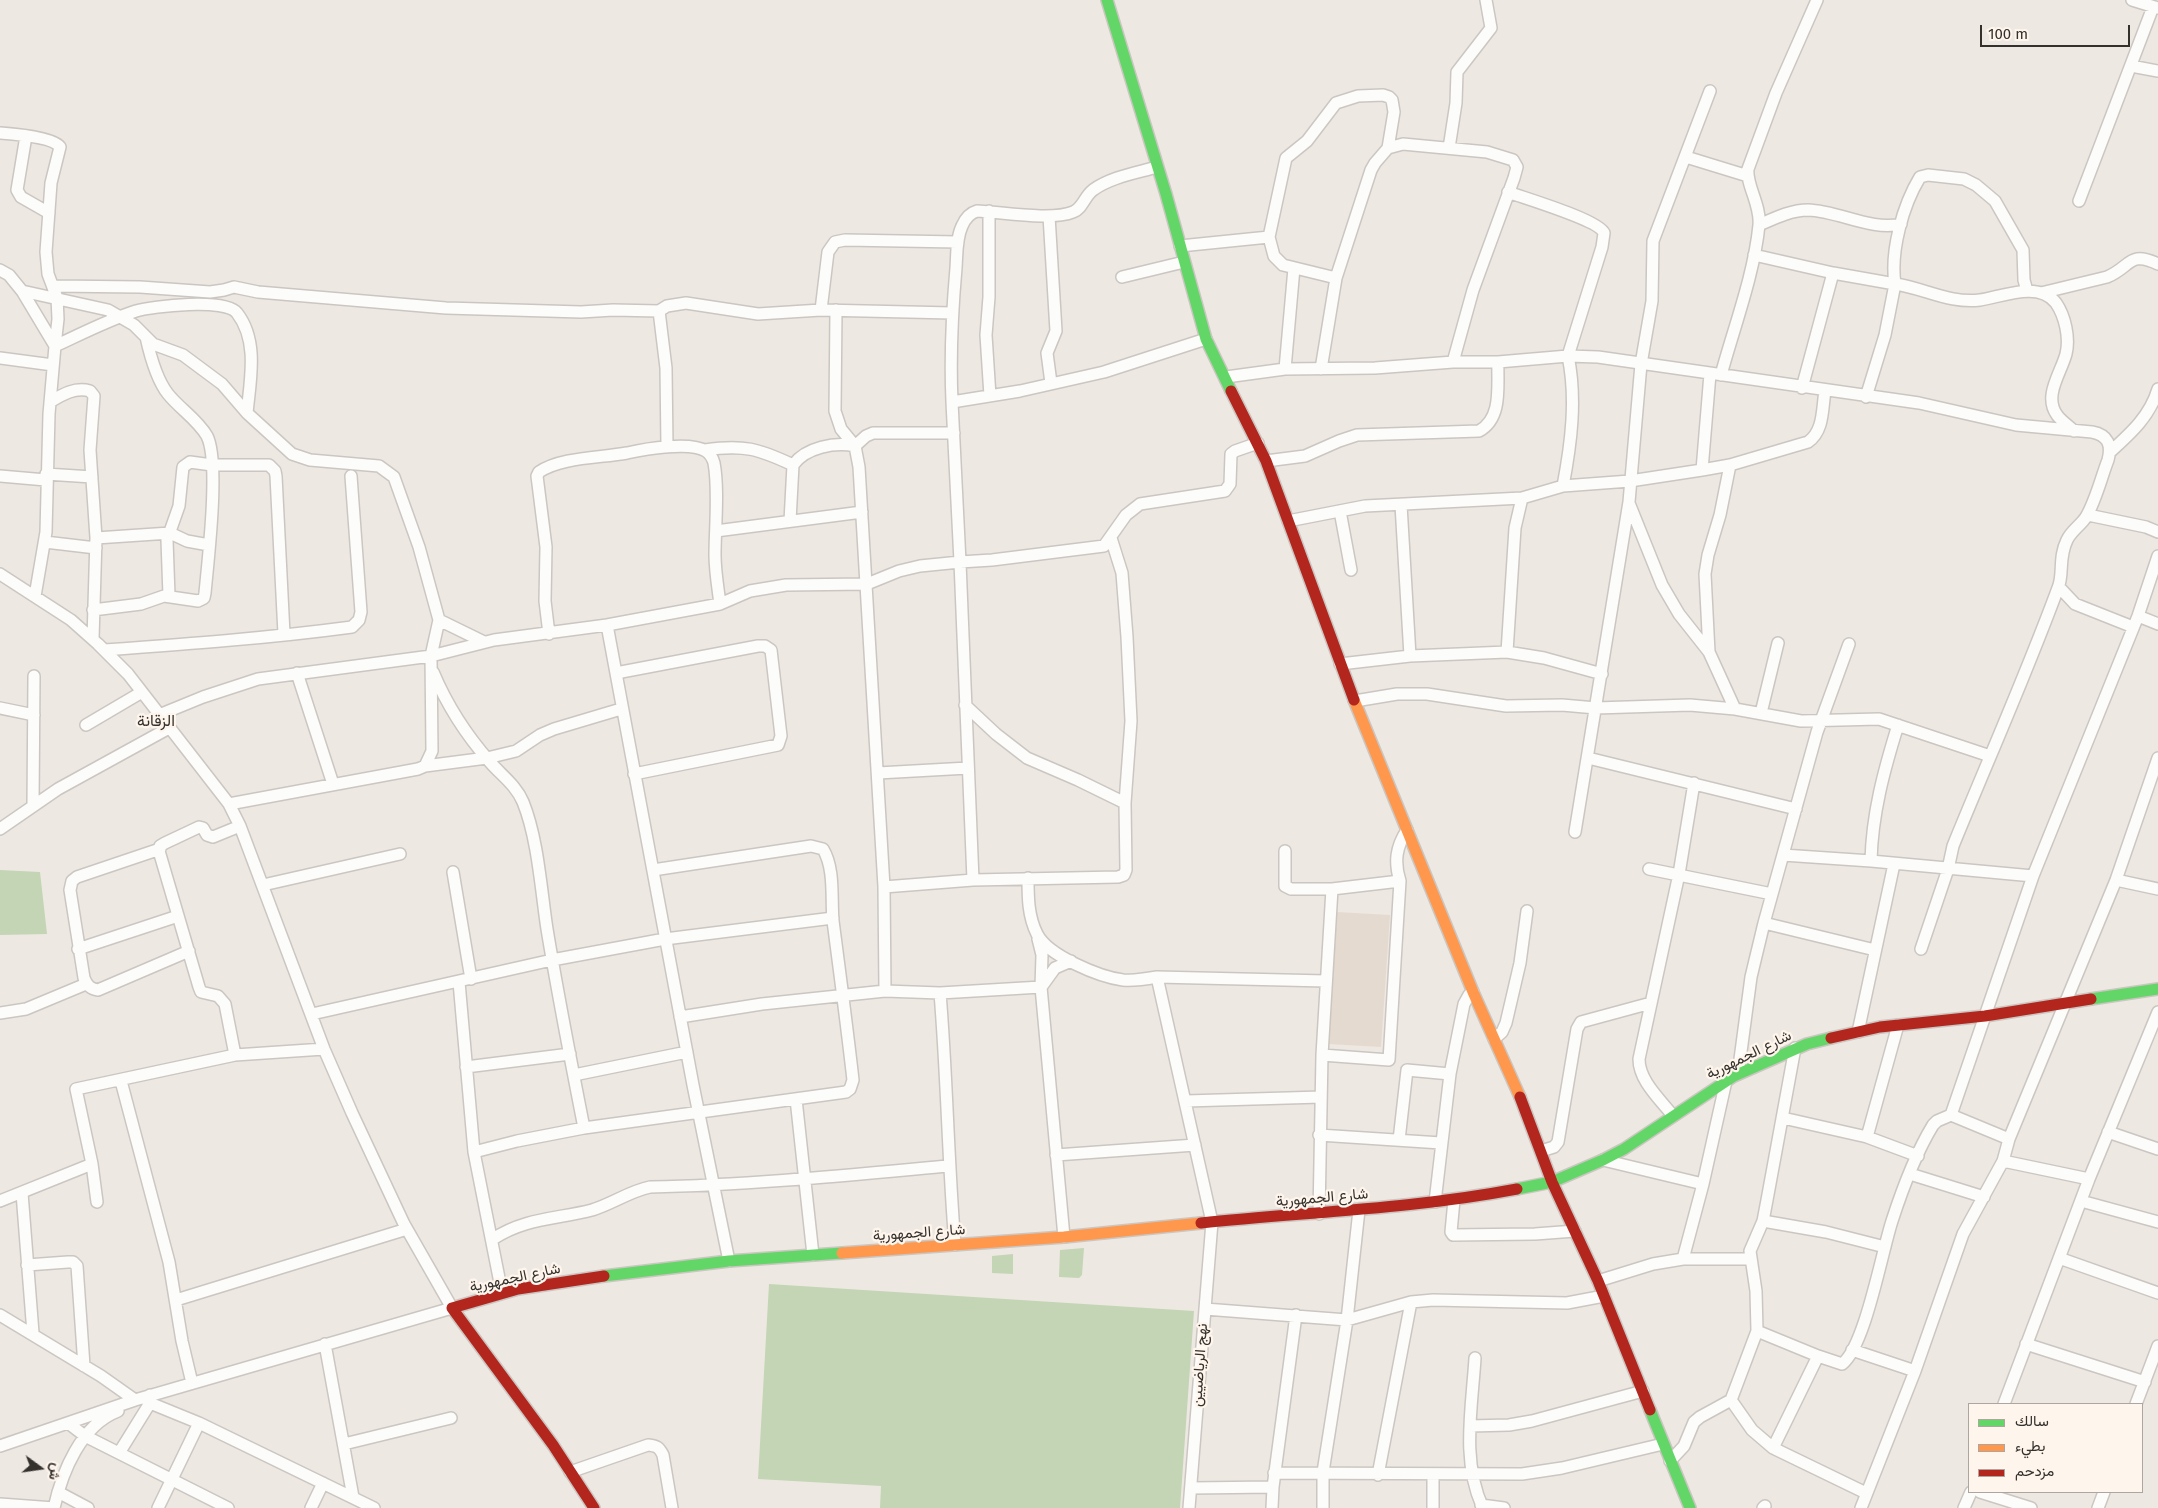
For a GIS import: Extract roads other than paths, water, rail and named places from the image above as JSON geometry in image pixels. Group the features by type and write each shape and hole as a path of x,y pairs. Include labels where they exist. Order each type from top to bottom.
{"main road":[{"path":"1107,0 1206,339 1266,461 1340,664 1406,830 1516,1087 1552,1182 1598,1281 1690,1508"},
{"name":"شارع الجمهورية","path":"452,1308 502,1293 621,1273 729,1261 1064,1237 1212,1222 1319,1214 1454,1200 1552,1182 1603,1160 1738,1074 1795,1048 1817,1041 1898,1025 1985,1016 2158,989"},
{"path":"472,1335 470,1320 473,1312 484,1298"},
{"path":"452,1308 594,1508"}],"street":[{"path":"1449,148 1456,103 1457,72 1491,28 1486,0"},
{"path":"1702,470 1716,374 1754,255 1759,225 1757,204 1748,176 1748,169 1776,93 1817,0"},
{"path":"2079,201 2156,7 2132,0"},
{"path":"2131,66 2158,71"},
{"path":"1575,832 1602,674 1628,502 1641,364 1652,301 1653,241 1710,91"},
{"path":"1321,369 1336,278 1372,170 1375,163 1388,148 1394,112 1392,100 1388,96 1358,96 1336,103 1306,141 1286,158 1269,237 1275,258 1283,265 1336,278"},
{"path":"0,133 26,136 55,143 60,147 51,183 47,265 57,298 58,319 50,402 45,542 35,596"},
{"path":"26,136 16,190 21,197 49,213"},
{"path":"1388,148 1403,144 1487,152 1513,160 1516,163 1516,172 1473,290 1453,362"},
{"path":"1686,157 1748,176"},
{"path":"973,880 950,365 958,242 962,226 972,213 977,210 1049,216 1075,211 1090,192 1102,185 1157,166"},
{"path":"1866,396 1885,335 1895,284 1894,264 1901,224 1920,178 1934,175 1955,177 1971,182 1995,201 2018,238 2025,255 2024,280 2028,291"},
{"path":"1508,192 1561,210 1599,226 1603,231 1602,247 1568,356 1571,372 1571,440 1563,486"},
{"path":"1759,225 1792,213 1809,210 1828,212 1884,226 1901,224"},
{"path":"989,211 989,297 986,335 990,396"},
{"path":"1049,216 1056,331 1047,353 1051,383"},
{"path":"1180,246 1269,237"},
{"path":"821,310 828,252 835,242 845,240 958,242"},
{"path":"1754,255 1833,273 1919,288 1947,299 1960,301 2028,291 2040,293 2055,302 2061,313 2067,335 2066,356 2057,377 2052,399 2057,416 2074,430"},
{"path":"2040,293 2107,277 2115,274 2136,258 2142,258 2158,264"},
{"path":"1122,277 1184,262"},
{"path":"1285,369 1294,268"},
{"path":"0,270 9,275 22,291 55,346"},
{"path":"1802,388 1833,273"},
{"path":"54,286 131,286 210,292 234,286 258,292 446,308 581,312 613,310 658,311 667,306 686,303 745,314 821,310 952,312"},
{"path":"22,291 108,310 122,317 159,347 174,350 211,374 247,413 292,454 310,460 379,466 394,477 419,547 440,620 431,660 432,751 425,766"},
{"path":"55,346 122,317 152,308 195,305 224,306 234,309 243,323 250,340 251,362 247,413"},
{"path":"836,310 835,411 841,429 855,446 859,467 884,887 885,991"},
{"path":"658,311 666,368 666,447"},
{"path":"93,610 142,604 157,597 169,596 198,601 204,598 213,480 208,438 199,425 167,393 150,352 146,337"},
{"path":"952,402 1104,372 1206,339"},
{"path":"1226,377 1285,369 1375,368 1453,362 1498,362 1568,356 1598,357 1802,388 1919,403 2016,425 2101,434 2109,443 2110,452 2088,515 2067,539 2061,556 2059,587 2050,605 2033,655 1953,846 1948,869 1922,949"},
{"path":"0,358 53,365"},
{"path":"1266,461 1306,456 1357,435 1479,431 1491,421 1496,412 1498,362"},
{"path":"50,402 64,394 82,388 90,391 94,396 90,431 96,543 93,639"},
{"path":"2110,452 2146,416 2158,389"},
{"path":"1288,521 1365,506 1522,498 1563,486 1630,481 1730,465 1808,442 1816,436 1820,428 1825,391"},
{"path":"790,521 793,464 806,454 829,445 855,446 872,433 954,433"},
{"path":"159,715 231,687 258,679 297,673 431,660 484,642 607,625 720,604 750,591 786,584 867,584 899,571 920,566 1101,548 1111,538 1126,515 1140,504 1225,492 1230,484 1231,454 1235,450 1258,443"},
{"path":"549,634 545,601 546,547 537,476 539,472 548,466 574,460 602,458 666,447 705,450 742,446 758,450 793,464"},
{"path":"705,450 714,462 715,557 720,604"},
{"path":"169,596 166,550 179,506 183,467 190,462 212,465 269,465 275,471 284,634"},
{"path":"1709,652 1705,574 1708,556 1720,516 1730,465"},
{"path":"0,476 92,477"},
{"path":"104,650 233,641 352,627 359,620 361,612 351,476"},
{"path":"1507,652 1515,528 1522,498"},
{"path":"1628,502 1662,585 1679,614 1709,652 1735,708"},
{"path":"1401,505 1410,656"},
{"path":"1340,511 1351,570"},
{"path":"716,531 862,512"},
{"path":"2088,515 2146,526 2158,532"},
{"path":"45,542 96,543 170,533 187,541 209,545"},
{"path":"884,887 973,880 1118,877 1124,875 1126,870 1125,803 1131,721 1122,573 1111,538"},
{"path":"1757,1332 1842,1364 1852,1350 1865,1320 1892,1221 1910,1174 1933,1126 1950,1115 2032,876 2135,621 2158,556"},
{"path":"0,574 71,620 128,674 168,728 229,804 240,826 263,885 324,1049 384,1184 452,1308 192,1383 115,1412 85,1436 65,1471 54,1508 0,1504"},
{"path":"2059,587 2075,604 2135,621 2158,624"},
{"path":"440,620 484,642"},
{"path":"607,625 712,1186 729,1261"},
{"path":"1761,713 1778,642"},
{"path":"1738,1074 1751,977 1764,923 1821,721 1849,644"},
{"path":"616,673 758,646 766,646 771,650 781,736 778,745 634,774"},
{"path":"1340,664 1410,656 1507,652 1544,658 1602,674"},
{"path":"431,660 442,694 487,758 513,785 523,800 530,823 552,960 584,1128"},
{"path":"297,673 333,784"},
{"path":"33,806 34,676"},
{"path":"86,725 142,692"},
{"path":"1355,700 1397,694 1427,694 1506,706 1562,705 1596,708 1690,706 1735,708 1801,721 1879,719 1990,756"},
{"path":"965,705 996,734 1027,758 1125,803"},
{"path":"0,708 34,715"},
{"path":"229,804 425,766 487,758 516,751 540,735 554,729 622,709"},
{"path":"1871,861 1873,821 1887,759 1898,725"},
{"path":"0,829 5,819 33,806 58,789 168,728"},
{"path":"1588,758 1796,809"},
{"path":"1861,1508 1915,1371 1963,1234 2002,1161 2116,880 2157,764"},
{"path":"878,774 968,768"},
{"path":"1674,1116 1643,1078 1639,1069 1639,1059 1679,874 1694,783"},
{"path":"235,1055 225,1004 218,996 202,992 160,861 160,849 164,843 199,827 203,828 207,835 213,836 240,826"},
{"path":"1389,1060 1400,881 1396,871 1396,857 1399,842 1406,830"},
{"path":"474,1152 517,1140 584,1128 846,1092 852,1085 844,995 833,918 827,855 823,849 811,846 653,870"},
{"path":"160,849 77,876 72,881 70,890 78,949 86,984 92,989 107,988 189,951"},
{"path":"1285,851 1285,884 1288,888 1332,889 1400,881"},
{"path":"263,885 400,854"},
{"path":"1783,856 1871,861 2032,876"},
{"path":"1858,1032 1894,864"},
{"path":"1649,869 1772,894"},
{"path":"453,872 471,979"},
{"path":"1028,878 1028,906 1042,955 1041,987 1064,1237"},
{"path":"2116,880 2158,889"},
{"path":"1319,1214 1322,1055 1332,889"},
{"path":"1494,1039 1502,1032 1506,1023 1520,963 1527,911"},
{"path":"78,949 178,916"},
{"path":"312,1014 552,960 665,939 833,918"},
{"path":"1764,923 1875,950"},
{"path":"1037,934 1055,952 1071,961 1121,980 1157,977 1326,981"},
{"path":"1041,987 1055,968 1071,961"},
{"name":"نهج الرياضيين","path":"1157,977 1212,1222 1189,1508"},
{"path":"459,982 474,1152 502,1293"},
{"path":"0,1013 26,1009 86,984"},
{"path":"680,1017 762,1004 885,991 940,993 1041,987"},
{"path":"1435,1202 1450,1074 1464,1004 1468,995 1474,992"},
{"path":"940,993 947,1079 948,1166 955,1245"},
{"path":"1541,1151 1554,1147 1558,1142 1577,1029 1581,1022 1651,1003"},
{"path":"2004,1403 2089,1179 2158,1012"},
{"path":"1867,1136 1898,1025"},
{"path":"1670,1461 1684,1446 1694,1422 1731,1400 1757,1332 1756,1290 1751,1259 1752,1244 1763,1221 1795,1048"},
{"path":"97,1202 92,1164 76,1089 121,1081 235,1055 324,1049"},
{"path":"574,1075 687,1052"},
{"path":"466,1067 570,1054"},
{"path":"1322,1055 1389,1060 1401,1063 1407,1070 1450,1074"},
{"path":"1399,1140 1407,1070"},
{"path":"121,1081 151,1199 162,1232 182,1341 192,1383"},
{"path":"1683,1259 1703,1184 1726,1081"},
{"path":"1186,1101 1321,1097"},
{"path":"796,1100 813,1255"},
{"path":"1950,1115 2010,1139"},
{"path":"1783,1118 1867,1136 1918,1156"},
{"path":"2108,1132 2158,1149"},
{"path":"1319,1135 1442,1143"},
{"path":"1056,1155 1195,1145"},
{"path":"1603,1160 1703,1184"},
{"path":"2002,1161 2089,1179"},
{"path":"0,1201 92,1164"},
{"path":"493,1240 516,1226 592,1210 617,1201 641,1189 712,1186 948,1166"},
{"path":"1910,1174 1984,1197"},
{"path":"22,1192 33,1333"},
{"path":"1454,1200 1451,1232 1453,1235 1536,1234 1575,1231"},
{"path":"2081,1201 2158,1222"},
{"path":"1323,1508 1323,1472 1347,1320 1359,1210"},
{"path":"1763,1221 1826,1232 1885,1247"},
{"path":"176,1300 407,1229"},
{"path":"2059,1258 2158,1293"},
{"path":"1598,1281 1653,1264 1683,1259 1751,1259"},
{"path":"28,1265 73,1262 77,1266 84,1366"},
{"path":"1205,1309 1347,1320 1411,1302 1433,1300 1567,1303 1604,1296"},
{"path":"1378,1475 1411,1302"},
{"path":"0,1315 33,1333 136,1400"},
{"path":"1272,1508 1272,1487 1296,1315"},
{"path":"325,1344 353,1497"},
{"path":"2026,1344 2145,1382"},
{"path":"2136,1403 2158,1346"},
{"path":"1852,1350 1915,1371"},
{"path":"1773,1448 1818,1356"},
{"path":"1475,1358 1468,1440 1472,1474 1482,1506 1504,1508"},
{"path":"1470,1426 1509,1425 1532,1421 1643,1392"},
{"path":"119,1453 150,1399"},
{"path":"0,1446 136,1400 150,1399 374,1508"},
{"path":"1731,1400 1752,1430 1773,1448 1866,1493"},
{"path":"344,1444 451,1418"},
{"path":"68,1423 85,1436 228,1508"},
{"path":"158,1508 199,1423"},
{"path":"1274,1473 1323,1472 1378,1475 1522,1474 1543,1472 1663,1444"},
{"path":"570,1472 648,1445 655,1446 660,1448 663,1455 672,1508"},
{"path":"1433,1475 1433,1508"},
{"path":"310,1508 323,1483"},
{"path":"1191,1488 1272,1487"},
{"path":"58,1492 88,1508"},
{"path":"1964,1508 1971,1493"},
{"path":"1983,1493 2031,1508"},
{"path":"2098,1508 2104,1493"}],"district":[{"name":"الزقانة","path":"156,722"}]}
